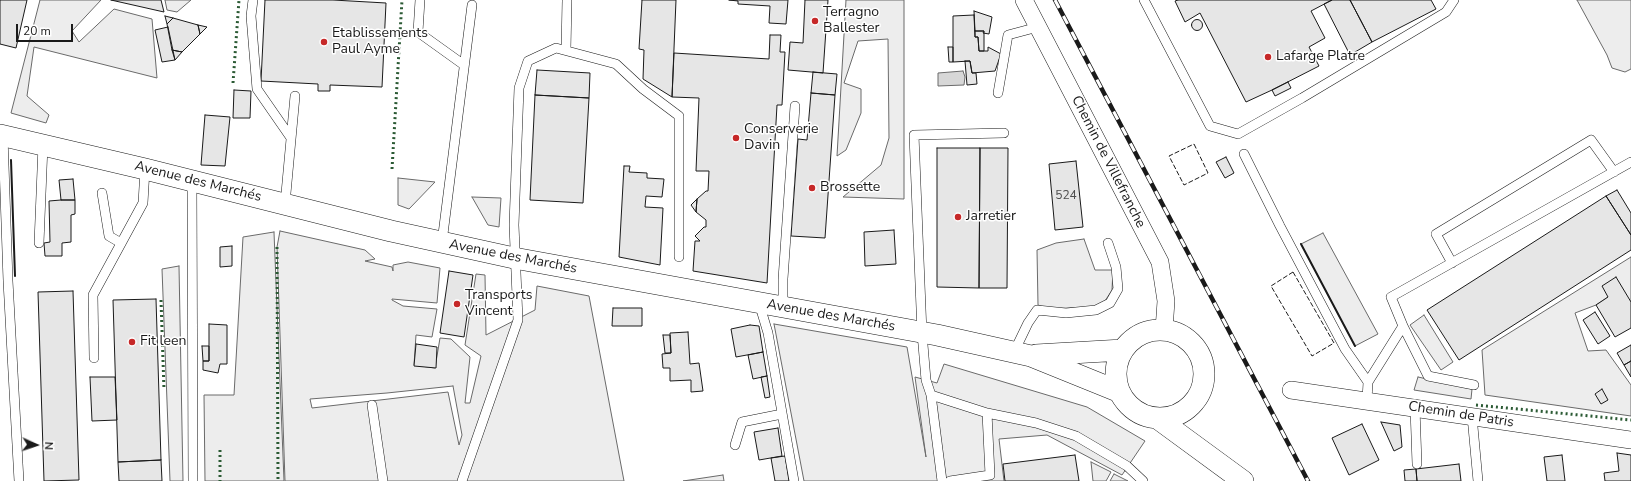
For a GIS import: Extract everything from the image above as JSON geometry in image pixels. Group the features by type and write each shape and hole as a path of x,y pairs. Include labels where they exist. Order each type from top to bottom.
{"street":[{"name":"Chemin de Villefranche","path":"1024,0 1160,262 1166,301 1164,330"},
{"name":"Avenue des Marchés","path":"1,135 442,242 514,258 922,332 1023,354 1120,392"},
{"path":"1164,330 1176,333 1187,339 1196,348 1201,359 1204,372 1203,384 1191,405 1170,417 1157,418 1135,410 1126,402 1120,392 1116,378 1118,363 1124,350 1132,341 1141,334 1164,330"},
{"name":"Avenue des Marchés","path":"1023,354 1124,350"},
{"name":"Chemin de Patris","path":"1292,390 1631,440"},
{"path":"1191,405 1193,428 1201,449"},
{"path":"1157,418 1243,481"}],"lane":[{"path":"253,0 251,16 257,89 291,138"},
{"path":"420,0 418,32 464,65"},
{"path":"566,50 567,0"},
{"path":"1144,0 1210,126 1238,134 1302,98 1446,12 1454,0"},
{"path":"442,242 472,5"},
{"path":"998,93 1008,35 1038,27"},
{"path":"462,481 518,320 514,258 514,225 519,88 528,61 556,48 616,64 643,89 679,116 679,257"},
{"path":"285,204 295,96"},
{"path":"783,307 783,279 795,106"},
{"path":"942,481 931,395 926,380 922,332 914,135 1004,133"},
{"path":"1,135 19,481"},
{"path":"1452,263 1436,234 1591,140 1614,172"},
{"path":"39,243 44,145"},
{"path":"1244,154 1345,349 1368,382"},
{"path":"1474,385 1428,376 1403,326 1391,297 1631,162"},
{"path":"94,358 93,295 143,203 145,169"},
{"path":"192,181 193,481"},
{"path":"102,193 109,236 122,243"},
{"path":"1023,354 1028,322 1037,310 1066,313 1096,310 1110,303 1118,289 1116,266 1108,243"},
{"path":"759,303 768,333 794,481"},
{"path":"1367,400 1368,382 1403,326"},
{"path":"931,395 987,413 1036,423 1076,436 1126,466 1143,481"},
{"path":"372,405 383,481"},
{"path":"1415,408 1417,464"},
{"path":"950,481 990,475 987,413"},
{"path":"735,445 742,422 782,414"},
{"path":"1472,416 1478,481"}],"shaded area":[{"path":"40,0 101,0 72,31 79,42 114,9 152,19 157,78 34,47 27,96 49,115 46,123 11,113"},
{"path":"165,0 191,0 177,12 167,10"},
{"path":"846,0 904,0 904,199 843,197 881,165 889,138 888,39 858,41 844,83 861,89 861,113 846,150 837,156"},
{"path":"1577,0 1631,0 1631,69 1625,72 1612,68 1607,55"},
{"path":"963,71 965,77 964,85 938,86 938,73"},
{"path":"398,178 435,182 409,209 398,205"},
{"path":"472,197 501,198 499,227 488,225"},
{"path":"280,231 365,250 375,259 365,261 392,267 393,271 393,265 408,262 440,268 437,303 392,300 403,306 437,309 432,337 416,335 414,365 435,368 440,338 451,339 470,357 465,403 470,403 481,356 465,345 476,274 485,275 486,335 535,310 537,286 589,296 624,481 285,481 277,247","holes":["453,386 462,435 459,445 448,392 312,408 310,399"]},
{"path":"274,232 284,481 205,481 204,395 234,395 243,237"},
{"path":"1323,233 1378,334 1355,346 1301,244"},
{"path":"1084,239 1095,270 1113,270 1112,290 1105,301 1094,307 1048,309 1038,305 1037,250 1056,243"},
{"path":"1631,257 1631,302 1608,297 1596,305 1575,313 1588,351 1606,350 1631,385 1631,416 1485,395 1482,350"},
{"path":"179,266 183,481 170,481 162,269"},
{"path":"1424,315 1453,362 1441,370 1410,325"},
{"path":"774,324 907,347 926,457 915,377 937,383 944,364 1087,407 1145,441 1122,475 1047,435 999,439 1004,481 804,481"},
{"path":"1418,377 1472,389 1471,399 1414,390"},
{"path":"1091,462 1111,472 1106,481 1093,481"},
{"path":"1114,474 1128,481 1110,481"},
{"path":"723,475 724,481 683,481"}],"building":[{"path":"0,0 27,0 16,48 0,44"},
{"path":"111,0 161,0 164,12"},
{"name":"Etablissements Paul Ayme","path":"265,0 333,0 386,3 382,87 330,85 330,91 318,91 318,84 261,81"},
{"path":"642,0 676,0 672,97 643,79 644,50 639,49"},
{"path":"729,0 788,0 786,24 769,23 770,6 738,4 738,1"},
{"name":"Terragno Ballester","path":"805,0 828,0 823,73 788,70 790,42 803,43"},
{"name":"Lafarge Platre","path":"1332,0 1311,11 1325,38 1309,47 1319,66 1246,102 1200,13 1185,22 1175,1"},
{"path":"1332,0 1350,0 1372,42 1350,55 1324,4"},
{"name":"Lafarge Platre","path":"1350,0 1431,0 1436,9 1372,42"},
{"path":"974,11 992,17 989,34 983,33 984,31 975,31"},
{"path":"974,15 975,37 978,37 979,51 988,51 988,47 1001,54 995,71 972,73 970,61 953,62 953,16"},
{"path":"165,16 173,18 167,24"},
{"path":"173,18 198,25 200,34 182,52 172,50 167,24"},
{"path":"1197,19 1201,21 1203,25 1201,29 1197,31 1193,29 1191,25 1193,21"},
{"path":"198,25 207,27 200,34"},
{"path":"168,27 175,60 162,62 155,30"},
{"path":"975,31 984,31 984,51 979,51 978,37 975,37"},
{"name":"Conserverie Davin","path":"770,35 781,35 780,52 785,52 782,105 777,105 767,283 693,271 695,241 700,241 695,236 704,227 706,227 706,220 696,212 697,199 708,191 709,171 696,171 699,98 672,97 674,53 769,59"},
{"path":"948,47 953,47 953,62 949,62"},
{"path":"172,50 182,52 175,60"},
{"path":"965,61 970,61 972,73 976,73 977,84 967,85"},
{"path":"537,70 590,73 589,98 535,95"},
{"path":"813,72 837,74 835,95 811,93"},
{"path":"1288,82 1291,88 1275,96 1272,90"},
{"path":"234,90 251,91 250,118 233,118"},
{"name":"Brossette","path":"811,93 835,95 825,238 791,236 798,139 807,140"},
{"path":"535,95 589,98 583,203 530,200"},
{"path":"205,115 230,117 225,166 201,165"},
{"name":"Jarretier","path":"937,148 980,148 979,288 937,287"},
{"path":"980,148 1008,148 1007,288 979,288"},
{"path":"1226,157 1234,173 1225,178 1216,162"},
{"path":"1076,161 1083,227 1055,230 1049,164"},
{"path":"624,166 630,166 629,172 647,173 647,178 664,179 662,197 646,196 645,207 663,208 660,265 619,257"},
{"path":"73,179 75,200 61,200 59,180"},
{"path":"1617,190 1631,213 1631,235 1606,196"},
{"path":"1606,196 1631,235 1631,250 1459,360 1427,310"},
{"path":"697,199 696,212 691,205"},
{"path":"75,200 75,214 71,215 71,242 62,243 62,256 45,256 44,243 50,242 49,201"},
{"path":"894,230 896,264 865,266 864,232"},
{"path":"232,246 232,266 220,267 220,247"},
{"name":"Transports Vincent","path":"449,271 473,275 464,337 440,333"},
{"path":"1616,277 1631,302 1631,328 1615,337 1596,305 1608,297 1602,286"},
{"path":"73,291 79,480 44,481 38,292"},
{"path":"156,299 161,460 118,462 113,300"},
{"path":"613,308 642,308 642,326 612,326"},
{"path":"1595,312 1610,336 1598,344 1583,320"},
{"path":"209,324 227,325 227,364 220,364 218,373 203,370 203,361 209,361"},
{"path":"750,325 759,326 763,352 736,357 731,329"},
{"path":"688,332 690,364 699,363 703,391 691,392 691,380 670,381 670,368 663,368 662,354 671,353 670,333"},
{"path":"663,335 670,335 671,353 665,353"},
{"path":"416,344 437,347 436,368 414,366"},
{"path":"1631,345 1631,361 1624,365 1617,353"},
{"path":"202,346 209,346 209,361 203,361"},
{"path":"763,352 767,376 753,379 748,355"},
{"path":"1631,361 1631,377 1624,365"},
{"path":"767,376 770,397 765,398 761,377"},
{"path":"90,377 115,377 117,420 92,421"},
{"path":"1602,389 1608,400 1601,404 1595,394"},
{"path":"1381,422 1400,425 1402,447 1394,451"},
{"path":"1362,424 1379,460 1349,475 1332,438"},
{"path":"778,428 782,456 759,460 754,432"},
{"path":"1617,453 1631,455 1631,481 1605,481 1604,473 1619,471"},
{"path":"1075,455 1079,481 1005,481 1003,464"},
{"path":"1562,455 1565,481 1547,481 1544,457"},
{"path":"785,456 789,481 775,481 771,458"},
{"path":"161,460 162,481 119,481 118,462"},
{"path":"1459,464 1461,481 1417,481 1416,469"},
{"path":"1416,469 1417,481 1405,481 1404,470"}],"railway":[{"path":"1055,0 1308,481"}],"hedge":[{"path":"233,83 239,0"},
{"path":"392,169 402,0"},
{"path":"277,247 278,481"},
{"path":"161,300 164,390"},
{"path":"1476,405 1631,420"},
{"path":"220,450 220,481"}],"fence":[{"path":"1194,144 1208,173 1184,185 1169,156 1194,144"},
{"path":"1293,272 1334,343 1312,356 1271,286 1293,272"}],"wall":[{"path":"11,160 15,276"},
{"path":"1301,244 1355,346"}],"place":[{"name":"Terragno Ballester","path":"815,21"},
{"name":"Etablissements Paul Ayme","path":"324,42"},
{"name":"Lafarge Platre","path":"1268,57"},
{"name":"Conserverie Davin","path":"736,138"},
{"name":"Brossette","path":"812,188"},
{"name":"Jarretier","path":"958,217"},
{"name":"Transports Vincent","path":"457,304"},
{"name":"Fit leen","path":"132,342"}]}
